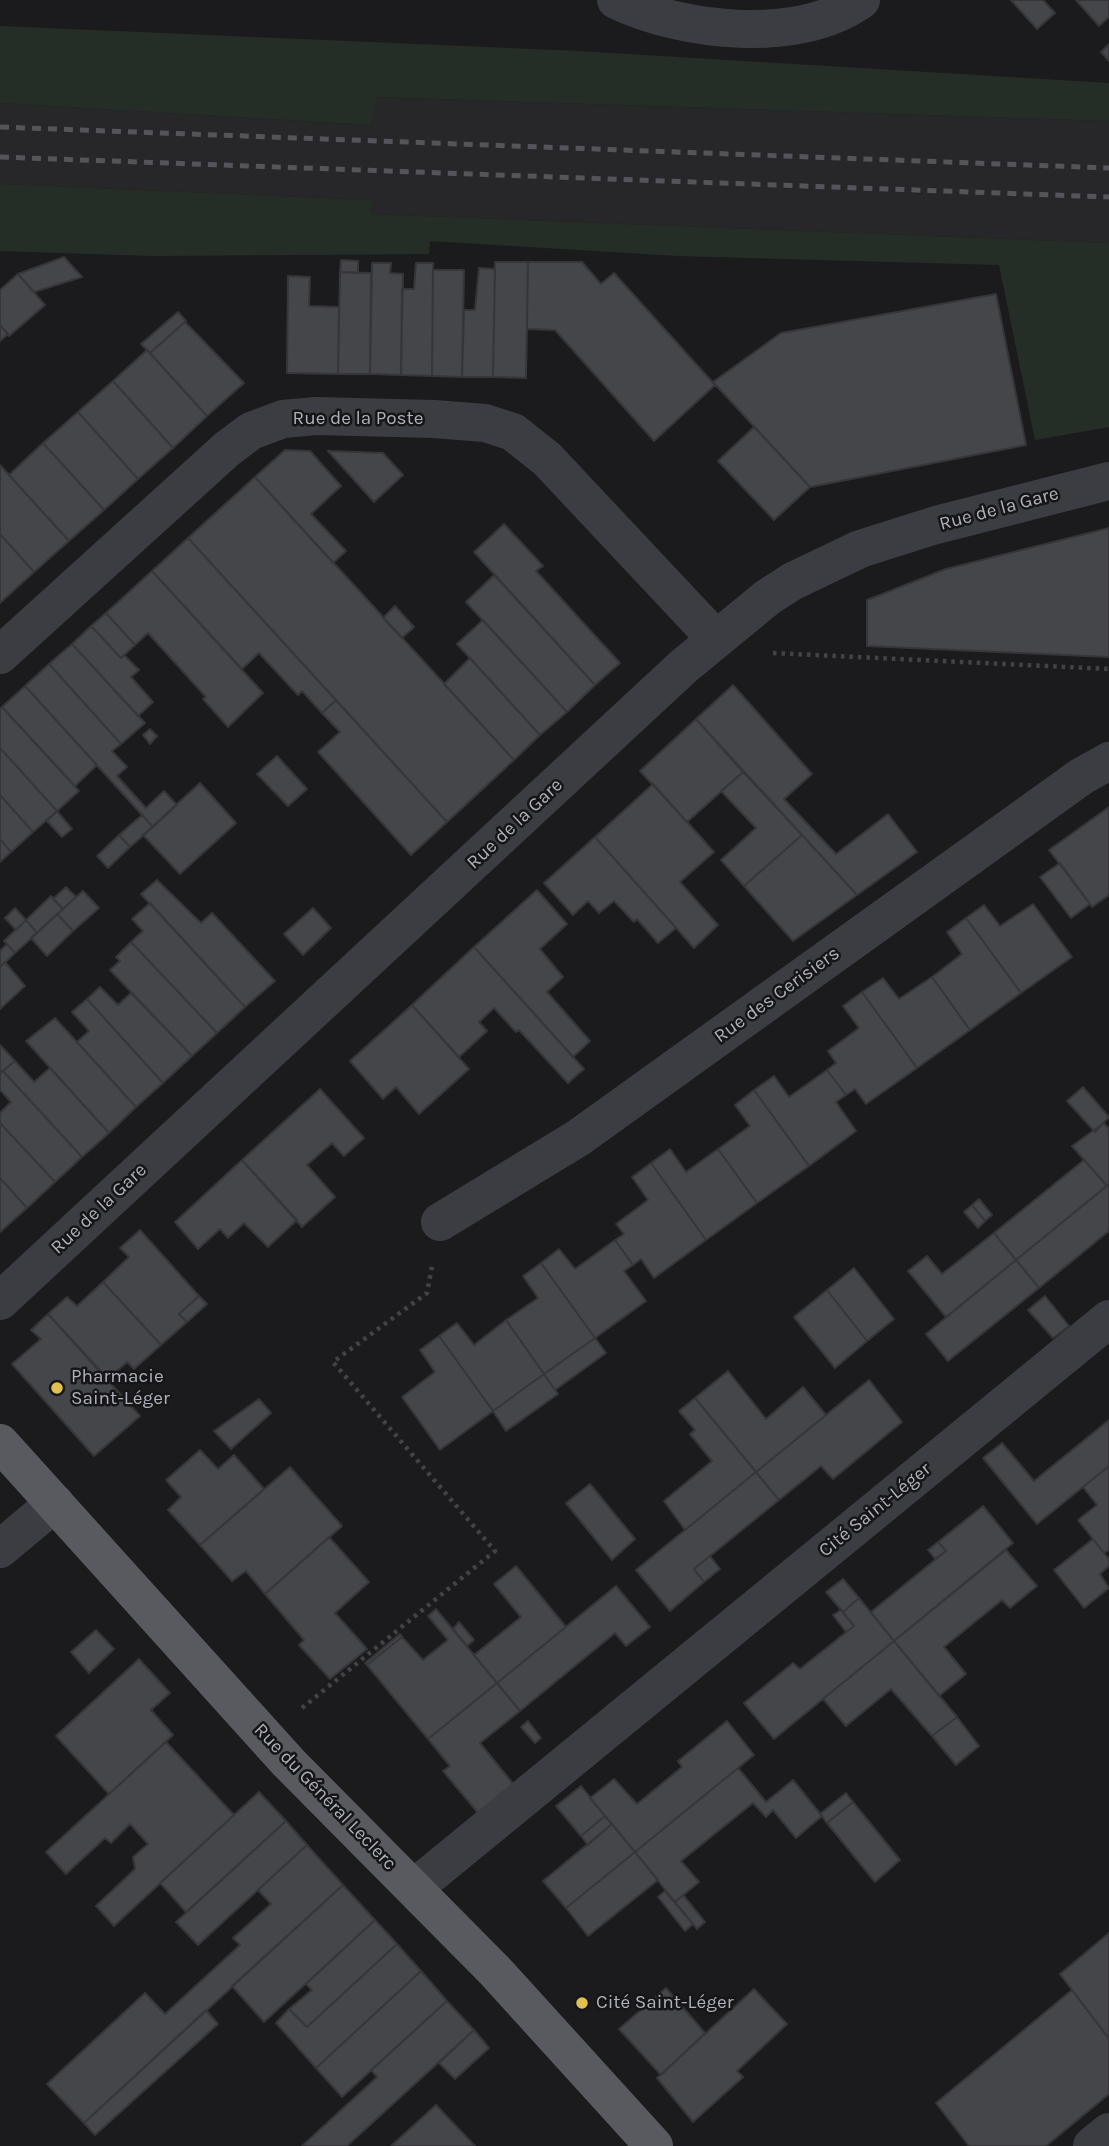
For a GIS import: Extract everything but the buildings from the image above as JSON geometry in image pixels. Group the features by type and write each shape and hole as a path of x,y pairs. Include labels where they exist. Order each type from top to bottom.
{"main road":[{"name":"Rue du Général Leclerc","path":"0,1443 266,1737 320,1795 495,1970 654,2146"}],"street":[{"path":"616,0 648,14 691,24 730,28 812,24 847,10 862,0"},
{"name":"Rue de la Poste","path":"0,654 227,449 251,431 283,419 316,415 485,423 513,432 547,459 709,644"},
{"name":"Rue de la Gare","path":"0,1301 709,644 768,597 793,581 860,549 936,525 1109,481"},
{"name":"Rue des Cerisiers","path":"440,1222 578,1138 1082,776 1109,761"},
{"name":"Cité Saint-Léger","path":"414,1888 1109,1319"},
{"path":"0,1549 55,1503"},
{"path":"1092,2146 1109,2133"}],"path":[{"path":"709,644 1109,669"},
{"path":"266,1737 495,1551 333,1362 427,1293 440,1222"}],"shaded area":[{"path":"0,26 578,51 1109,83 1109,121 377,97 371,125 0,103"},
{"path":"376,97 1109,121 1109,243 371,214 371,200 0,184 0,103 371,125"},
{"path":"0,184 372,200 371,214 1109,243 1109,427 1035,440 999,265 678,256 430,241 429,254 153,256 0,251"}],"railway":[{"path":"0,127 1109,168"},
{"path":"0,157 1109,197"}],"place":[{"name":"Pharmacie Saint-Léger","path":"57,1388"},
{"name":"Cité Saint-Léger","path":"582,2003"}]}
